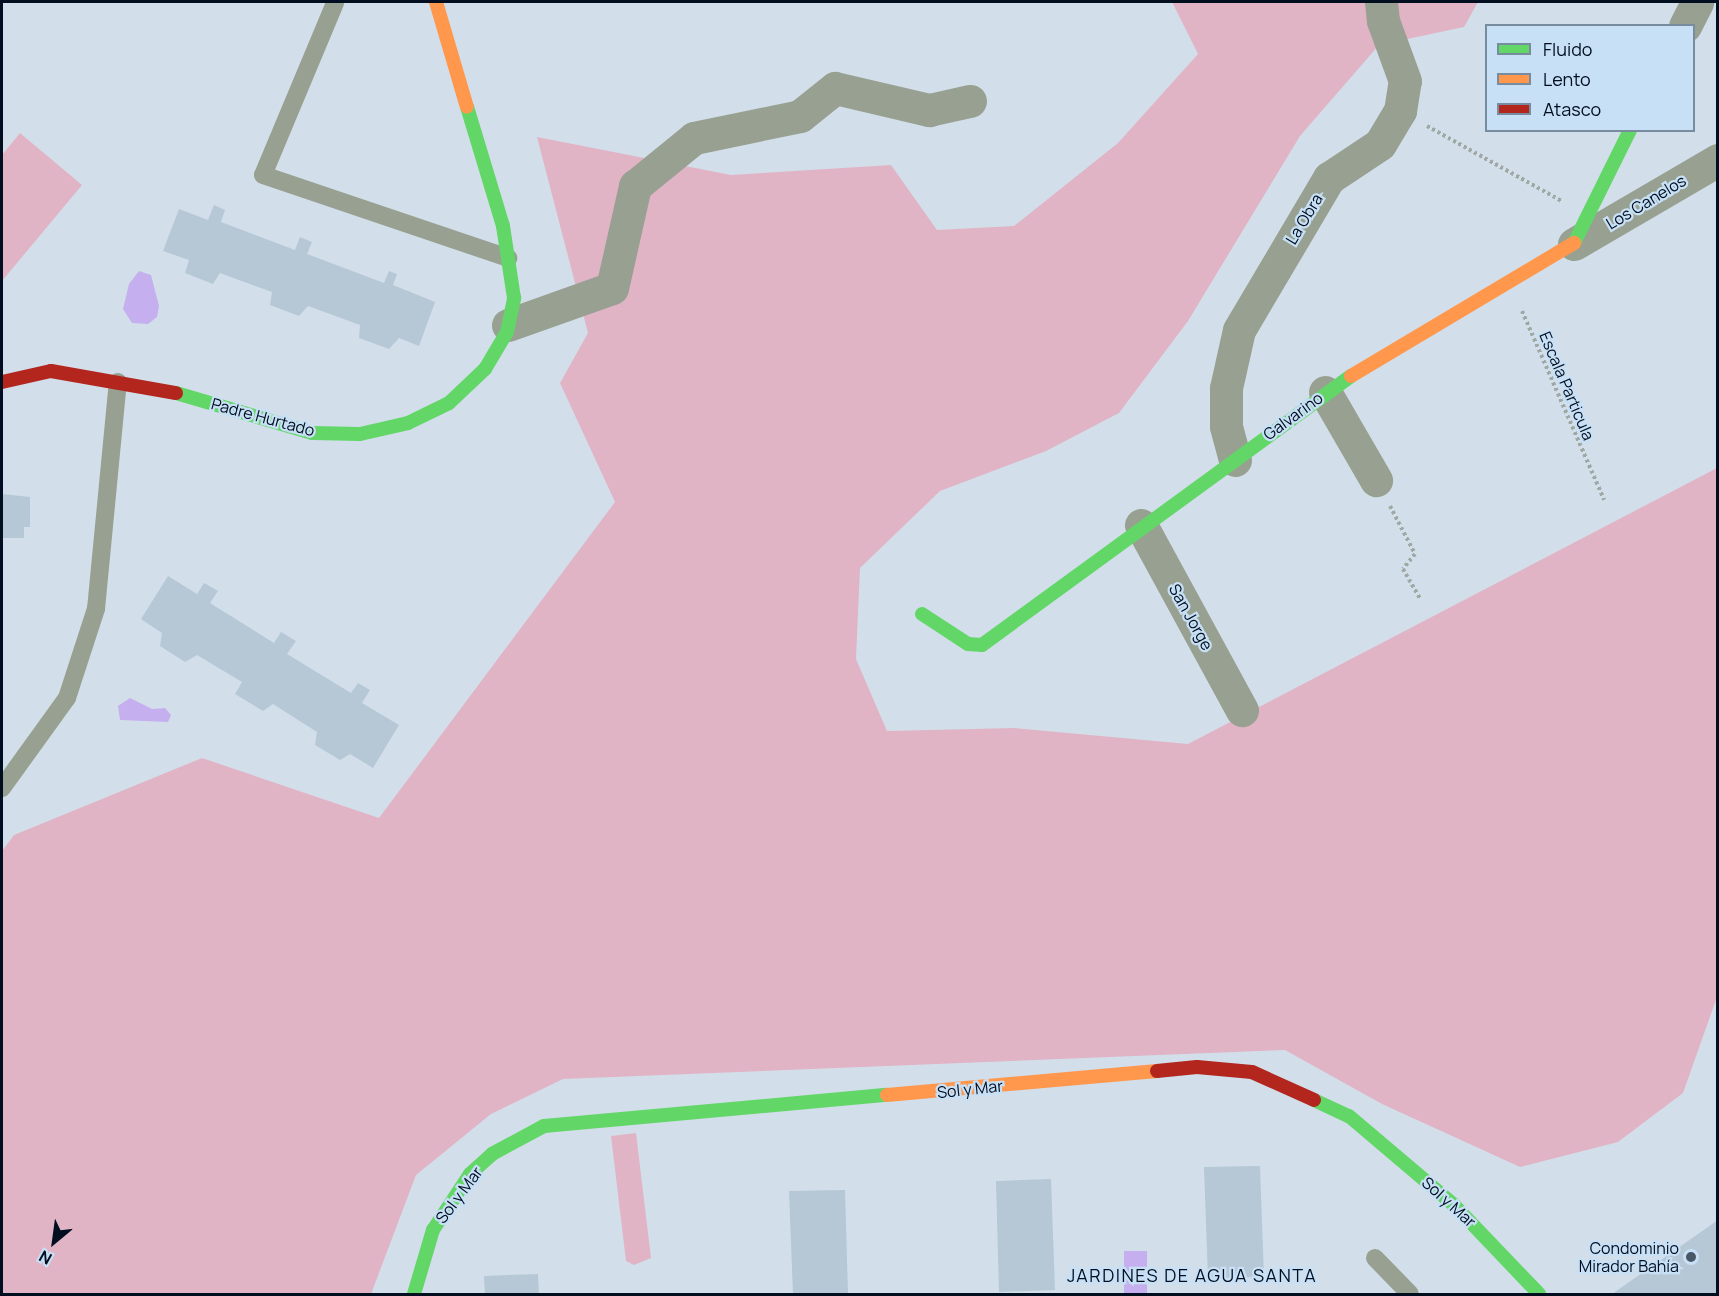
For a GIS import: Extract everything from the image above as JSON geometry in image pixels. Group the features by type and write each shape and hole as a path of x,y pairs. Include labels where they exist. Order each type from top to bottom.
{"street":[{"name":"Padre Hurtado","path":"2,381 51,371 118,382 179,394 312,433 360,434 408,423 449,404 485,369 508,325 514,298 504,226 436,2"},
{"name":"La Obra","path":"1235,460 1226,426 1226,388 1239,330 1329,178 1380,144 1400,111 1405,81 1381,2"},
{"path":"1686,24 1697,2"},
{"path":"508,325 612,288 635,186 694,138 800,116 835,88 929,110 970,100"},
{"path":"1574,244 1586,215 1629,132"},
{"name":"Los Canelos","path":"1574,244 1718,160"},
{"name":"Galvarino","path":"922,614 968,644 982,645 1141,525 1235,460 1325,392 1508,280 1574,244"},
{"path":"1325,392 1376,480"},
{"name":"San Jorge","path":"1141,525 1242,710"},
{"name":"Sol y Mar","path":"414,1294 433,1230 470,1174 492,1154 544,1126 1197,1067 1252,1072 1349,1116 1455,1206 1539,1294"}],"lane":[{"path":"335,3 263,176 508,258"},
{"path":"2,789 67,698 96,609 118,382"},
{"path":"1376,1258 1410,1294"}],"path":[{"path":"1400,111 1586,215"},
{"name":"Escala Particula","path":"1508,280 1604,500"},
{"path":"1376,480 1415,554 1403,569 1420,598"}],"shaded area":[{"path":"1172,2 1478,2 1464,27 1379,45 1300,136 1188,321 1119,413 1046,451 940,491 860,568 856,659 887,731 1014,728 1188,744 1717,468 1717,997 1683,1093 1618,1142 1520,1167 1382,1104 1285,1050 563,1079 491,1114 416,1175 371,1294 2,1294 2,851 14,835 202,758 379,818 615,502 560,383 588,333 537,137 731,175 891,165 937,230 1014,226 1118,143 1198,54"},
{"path":"20,133 82,185 2,281 2,155"},
{"path":"139,271 151,275 159,306 157,317 148,324 132,323 123,309 129,284"},
{"path":"130,698 152,709 165,708 171,715 168,722 120,720 118,706"},
{"path":"636,1133 651,1258 634,1265 626,1261 611,1136"},
{"path":"1124,1251 1147,1251 1147,1294 1124,1294"}],"building":[{"path":"214,205 225,210 221,222 295,250 300,237 312,242 307,254 384,283 389,271 397,274 393,285 435,302 419,346 399,338 389,349 359,338 360,325 308,306 299,316 270,305 272,292 220,273 213,284 185,273 189,260 163,251 179,209 208,220"},
{"path":"2,494 30,497 30,527 24,527 24,538 2,538"},
{"path":"168,576 197,594 204,583 218,591 210,603 274,643 281,632 296,641 287,654 351,693 358,683 370,690 362,703 399,725 373,768 350,754 340,760 315,745 317,732 273,704 263,711 235,694 242,682 197,655 185,662 160,646 162,633 141,619"},
{"path":"1260,1166 1264,1277 1208,1278 1204,1167"},
{"path":"1051,1179 1055,1290 999,1292 996,1181"},
{"path":"845,1190 848,1294 793,1294 789,1191"},
{"name":"Condominio Mirador Bahía","path":"1718,1220 1718,1294 1612,1294"},
{"path":"538,1274 539,1294 485,1294 484,1276"}],"traffic: fast":[{"path":"176,393 312,433 360,434 408,423 449,403 485,369 507,332 514,298 503,226 467,107"},
{"path":"1574,243 1629,132"},
{"path":"922,614 968,644 982,645 1351,376"},
{"path":"414,1294 433,1230 470,1174 492,1154 544,1126 887,1095"},
{"path":"1314,1100 1349,1116 1455,1206 1539,1294"}],"traffic: slow":[{"path":"436,2 467,107"},
{"path":"1351,376 1574,243"},
{"path":"887,1095 1157,1071"}],"traffic: jam":[{"path":"2,382 51,371 176,393"},
{"path":"1157,1071 1197,1067 1252,1072 1314,1100"}],"place":[{"name":"Condominio Mirador Bahía","path":"1691,1257"}],"district":[{"name":"JARDINES DE AGUA SANTA","path":"1192,1275"}]}
